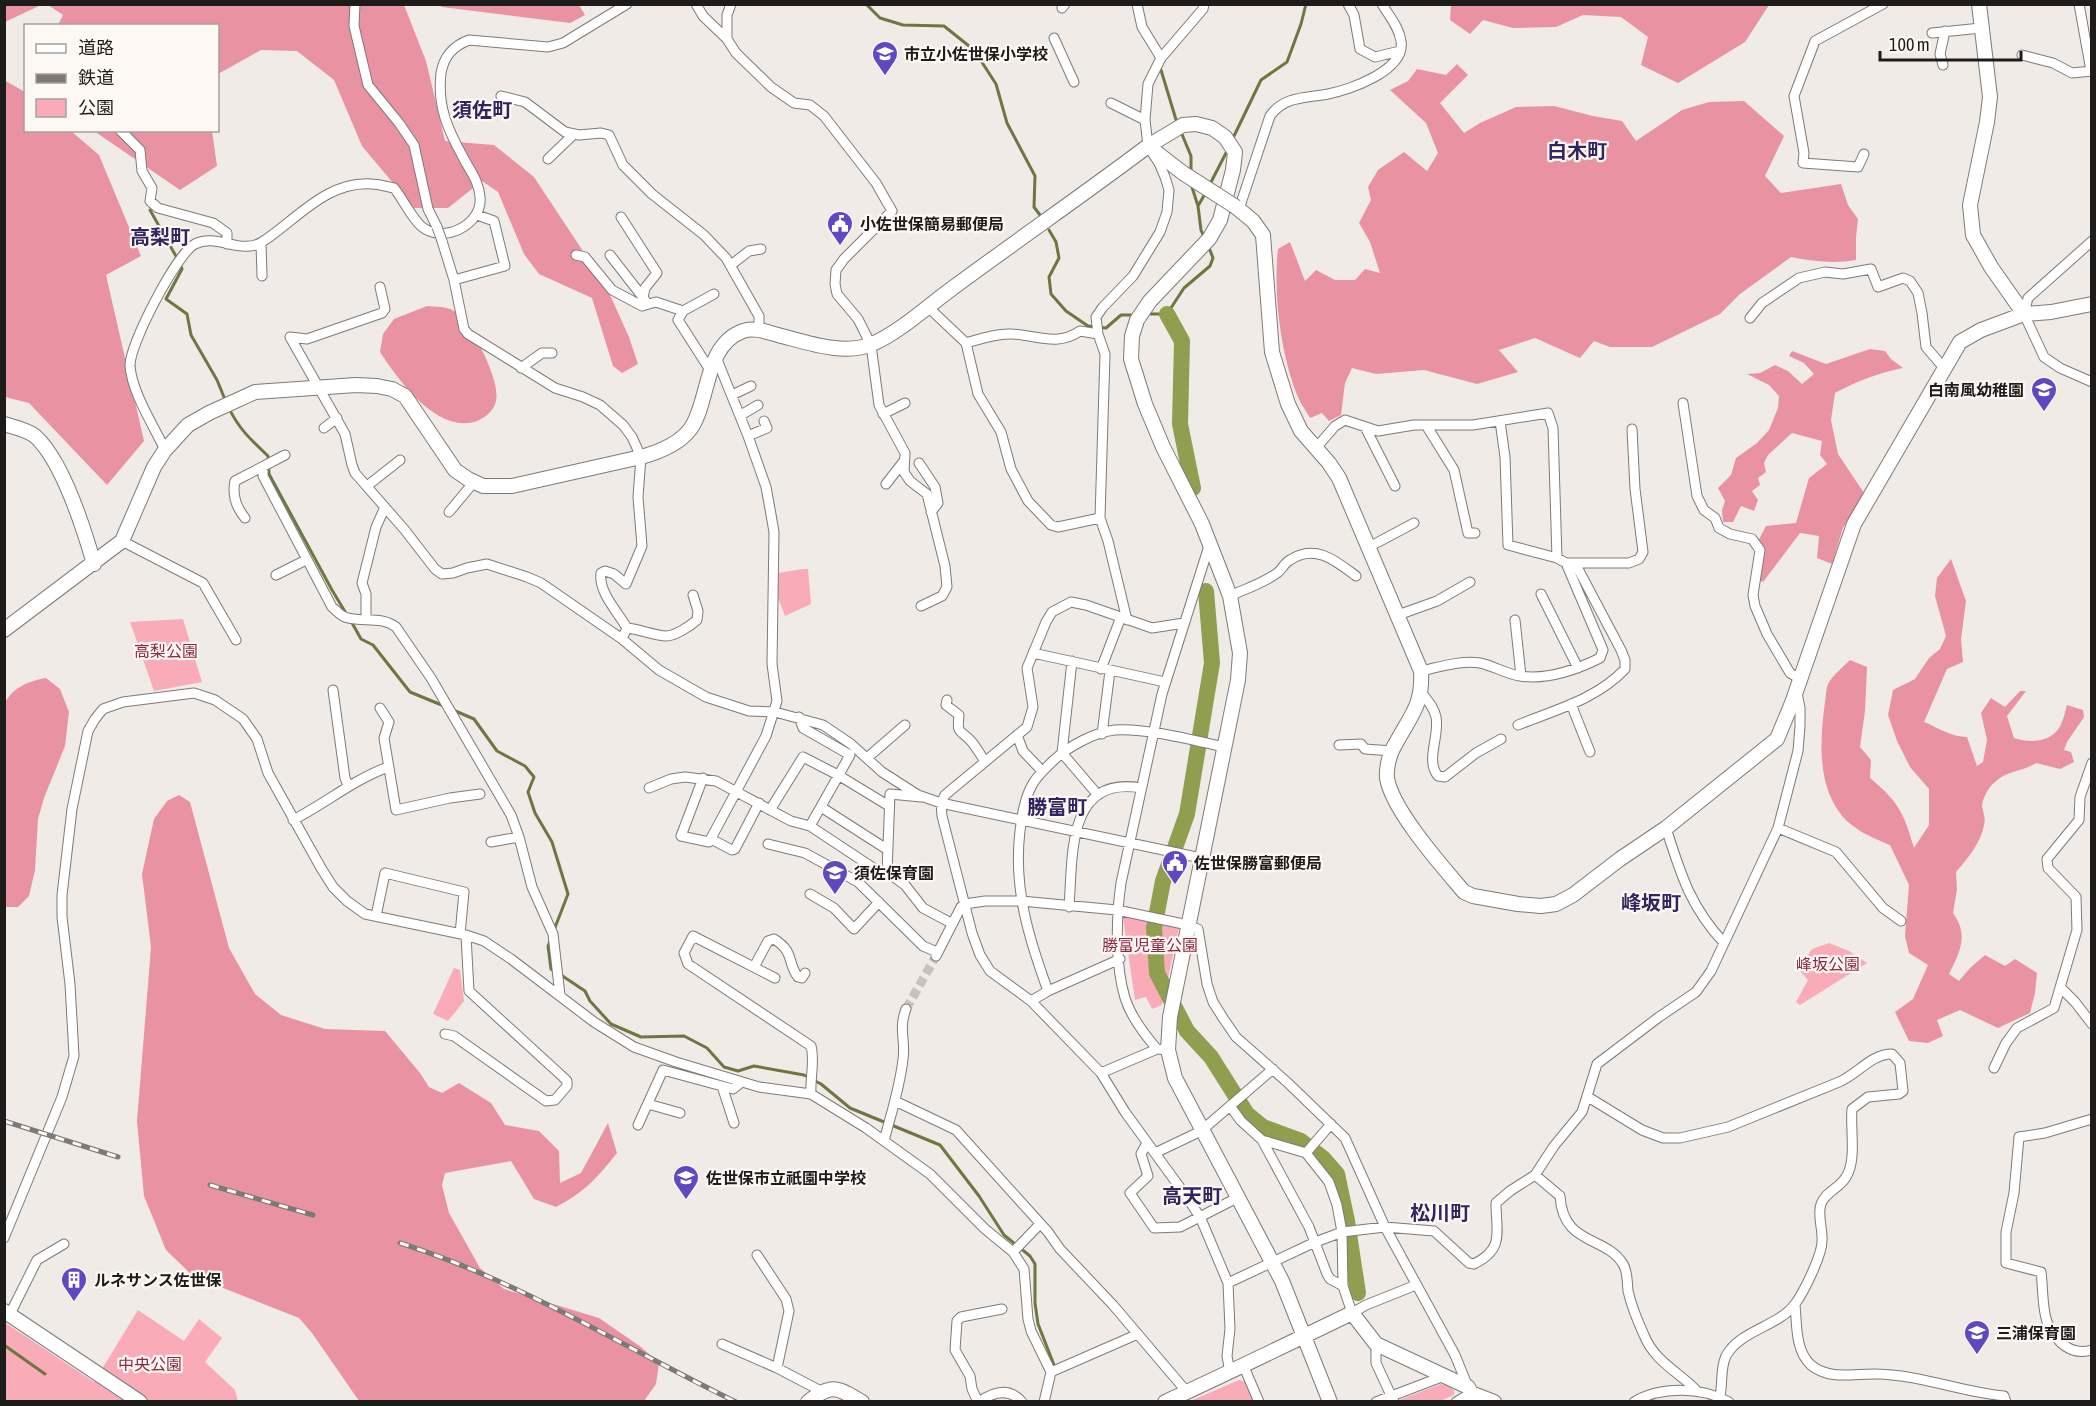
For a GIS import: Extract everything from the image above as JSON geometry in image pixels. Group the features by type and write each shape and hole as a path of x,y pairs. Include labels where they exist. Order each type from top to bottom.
{"street":[{"path":"355,4 354,26 368,85 414,145 428,209 437,227 454,280 464,329 468,334 555,388 600,405 623,425 632,437 641,457 638,497 642,546 626,584 605,570 601,573 600,580 627,628"},
{"path":"165,450 133,382 130,365 132,350 146,320 184,252 196,243 207,241 250,248 261,243 325,196 343,188 370,183 394,188 420,225 428,231 454,232 468,225 477,215 481,201 479,187 441,110 442,65 448,53 459,44 469,40 548,47 563,43 627,4"},
{"path":"696,4 703,16 727,39 736,53 771,87 794,103 810,105 824,116 876,183 892,211 851,250 836,270 834,284 837,294 858,319 871,345 879,405 905,453 904,471 910,481 927,494 945,566 947,587 942,596 921,606"},
{"path":"727,39 727,15 731,4"},
{"path":"1137,4 1143,27 1161,58"},
{"path":"1102,734 1105,670 1124,619 1108,541 1100,518 1105,354 1097,331 1096,317 1133,276 1160,232 1167,212 1168,190 1165,177 1160,163 1148,146 1145,120 1148,84 1161,58 1203,9 1204,4"},
{"path":"1348,4 1354,15 1360,50 1375,57 1400,51"},
{"path":"1237,208 1270,116 1275,108 1297,98 1327,94 1359,85 1387,69 1396,60 1402,43 1397,29 1382,4"},
{"path":"1864,154 1858,167 1803,163 1804,153 1794,96 1815,41 1883,4"},
{"path":"1979,4 1990,97 1970,206 1972,235 2024,314 2044,357 2060,368 2091,382"},
{"path":"2022,55 2053,63 2072,73 2091,71 2079,4"},
{"path":"1932,33 1981,28"},
{"path":"1943,65 1940,54 1946,31"},
{"path":"1054,38 1074,82"},
{"path":"501,96 525,102 565,132 609,135 623,165 652,194 719,248 759,316 759,330"},
{"path":"1111,103 1145,120"},
{"path":"4,630 122,541 154,467 165,450 188,425 255,392 320,387 377,386 392,389 405,396 456,470 483,486 512,486 641,457 678,441 691,428 716,357 733,338 743,331 759,330 832,347 849,348 871,345 1076,201 1148,146 1178,128 1196,124 1212,128 1225,137 1235,152 1233,170 1220,220 1205,243 1150,301 1137,320 1132,336 1131,359 1135,378 1163,447 1202,524 1230,596 1240,653 1238,680 1162,1049"},
{"path":"122,132 140,150 142,171 152,188 150,201 158,208 213,223 227,233 228,244"},
{"path":"548,159 574,134"},
{"path":"1148,146 1183,173 1254,221 1263,235 1272,352 1288,404 1301,430 1339,478 1421,671 1422,693 1413,716 1392,751 1387,776 1391,792 1408,820 1444,868 1464,892 1473,896 1534,905 1556,904 1574,895 1620,859 1666,828 1778,739 1854,524 1960,342 1981,330 2024,314 2051,312 2091,304"},
{"path":"454,280 505,266 494,221 477,215"},
{"path":"576,255 585,257 612,290 642,306 646,301 645,288 657,273 621,218"},
{"path":"2024,314 2028,298 2091,241"},
{"path":"261,243 262,276"},
{"path":"731,265 749,251 761,249"},
{"path":"610,255 646,301 667,304 683,311"},
{"path":"1750,318 1762,303 1799,278 1871,269 1878,287 1903,278 1910,280 1918,293 1926,347 1944,368"},
{"path":"380,287 385,309 382,313 307,339 290,337 345,434 356,473 404,528 435,569 442,574 453,573 487,564 542,583 622,639 659,670 706,697 749,711 775,712 823,725 851,744 882,772 923,797"},
{"path":"710,370 678,320 683,311 714,294"},
{"path":"928,307 966,343 978,394 1001,432 1011,469 1028,501 1051,525 1058,527 1100,518"},
{"path":"966,343 1011,333 1042,340 1070,338 1080,331 1097,331"},
{"path":"521,368 542,352 552,353"},
{"path":"703,778 681,836 709,842 766,736 777,701 772,664 774,532 766,487 741,415 716,357"},
{"path":"732,395 751,386"},
{"path":"883,414 905,403"},
{"path":"1228,1283 1342,1232 1385,1227 1434,1231 1465,1261 1474,1264 1488,1257 1498,1240 1497,1203 1534,1175 1582,1112 1598,1064 1696,992 1711,970 1778,828 1798,751 1800,708 1798,685 1767,634 1755,606 1753,595 1760,550 1752,539 1730,534 1719,528 1715,518 1704,510 1697,496 1683,404"},
{"path":"741,415 758,405"},
{"path":"1316,448 1339,422 1345,420 1378,431 1426,425 1473,425 1548,413 1553,428 1566,561 1603,650 1600,658 1578,668 1538,677 1521,676 1480,663 1462,663 1421,671"},
{"path":"324,428 337,418"},
{"path":"748,436 767,428 764,421"},
{"path":"1500,421 1505,457 1508,545 1566,561 1629,563 1639,559 1643,552 1635,489 1632,429"},
{"path":"4,424 34,434 53,459 83,528 94,564"},
{"path":"1426,425 1454,470 1468,532 1475,533"},
{"path":"1365,427 1395,486"},
{"path":"245,518 239,511 234,498 235,481 285,456"},
{"path":"367,486 399,460"},
{"path":"886,484 904,462"},
{"path":"919,463 935,487 938,503 931,512"},
{"path":"263,467 263,476 332,607 348,619 390,622 396,627 432,678 511,815 532,887 553,934 560,995"},
{"path":"448,512 474,482"},
{"path":"366,619 366,594 362,583 376,527 385,507"},
{"path":"1369,546 1414,523"},
{"path":"122,541 203,583 236,640"},
{"path":"1209,546 1165,682 1117,910 1125,999 1143,1034 1162,1049 1201,1131 1282,1281 1330,1401"},
{"path":"1230,596 1278,573 1287,561 1298,555 1315,552 1327,555 1356,576"},
{"path":"276,575 306,560"},
{"path":"1518,725 1571,704 1613,682 1625,669 1625,660 1621,650 1566,561"},
{"path":"1398,615 1437,601 1470,582"},
{"path":"1541,594 1578,668"},
{"path":"627,628 666,636 691,626 697,620 698,611 693,595"},
{"path":"1184,623 1152,628 1071,602 1052,612 1027,668 1033,706 1027,727 954,786 945,795 942,803 944,830 980,955 990,971 1031,1001 1101,1073 1125,1112 1199,1217 1228,1283 1230,1329 1227,1356 1230,1373"},
{"path":"1515,620 1521,676"},
{"path":"622,639 627,628"},
{"path":"1033,652 1165,682"},
{"path":"1072,661 1062,753 1098,795"},
{"path":"333,690 345,778 348,785"},
{"path":"4,1238 62,1097 74,1056 62,895 72,809 88,731 103,709 123,702 194,693 215,700 243,719 257,739 268,773 293,820 333,887 347,902 365,914 464,934 484,941 594,1022 634,1047 759,1087 811,1094 930,1174 985,1229 1013,1252 1024,1269 1031,1331 1051,1372 1044,1401"},
{"path":"1422,693 1436,715 1437,728 1432,761 1433,770 1438,776 1444,777 1476,753 1501,739"},
{"path":"947,700 946,705 959,715 958,727 961,734 970,740 985,761"},
{"path":"1571,704 1591,746"},
{"path":"380,708 389,722 384,738 396,810 480,794"},
{"path":"799,717 803,728 850,755 810,826"},
{"path":"867,758 899,726"},
{"path":"1048,991 1033,951 1018,878 1022,819 1031,785 1042,771 1062,753 1084,740 1114,730 1153,733 1224,747"},
{"path":"1017,735 1023,751 1042,771"},
{"path":"1339,745 1360,744 1365,749 1392,751"},
{"path":"770,810 803,757 889,806"},
{"path":"1994,1068 2017,1028 2054,1008 2077,930 2076,897 2048,868 2047,859 2079,820 2080,797 2091,763"},
{"path":"293,820 322,804 348,785 368,774 388,767"},
{"path":"649,788 671,779 685,777 716,781 791,821 810,826 881,873 887,872 905,885 922,909 951,923"},
{"path":"1069,907 1075,830 1086,806 1098,795 1121,786 1141,788"},
{"path":"887,872 890,794 923,797 942,803 1202,858"},
{"path":"711,838 732,850 735,849 759,803"},
{"path":"820,807 888,850"},
{"path":"1666,828 1683,883 1694,906 1724,943"},
{"path":"1778,828 1836,852 1883,908 1901,921"},
{"path":"491,842 519,837"},
{"path":"768,844 805,853 858,882 923,946 936,954 951,923 965,904 985,901 1021,901 1117,910 1198,929 1207,984 1213,1002 1236,1037 1345,1138 1385,1227 1455,1355 1471,1394"},
{"path":"376,916 385,873 464,892 464,934 469,991 563,1077 567,1081 567,1086 555,1100 546,1101 454,1036 445,1034"},
{"path":"810,894 834,908 854,929 879,902"},
{"path":"775,978 693,936 684,953 688,964 811,1046 813,1056 810,1078 811,1094"},
{"path":"754,967 768,941 774,939 791,956 794,972 798,977 802,978 805,973"},
{"path":"1031,1001 1048,991 1120,960"},
{"path":"2060,987 2075,1002 2091,1024"},
{"path":"884,1141 904,1056 901,1022 906,1009"},
{"path":"1101,1073 1162,1049"},
{"path":"1588,1097 1642,1130 1663,1138 1680,1138 1728,1127 1778,1108 1852,1077 1882,1054 1892,1054 1900,1063 1903,1091 1899,1094 1868,1097 1852,1109 1851,1164 1846,1178 1821,1203 1822,1241 1819,1257 1795,1305 1733,1347 1722,1366 1720,1396"},
{"path":"1155,1153 1201,1131 1273,1069"},
{"path":"638,1125 663,1070 733,1089 742,1082"},
{"path":"722,1086 734,1123"},
{"path":"895,1101 956,1130 1187,1392"},
{"path":"648,1104 680,1113"},
{"path":"1230,1106 1241,1121 1262,1140 1316,1242 1330,1279 1343,1286"},
{"path":"2091,1119 2045,1134 2019,1137 2014,1193 2006,1232 2006,1263 2042,1272 2047,1322 2058,1339 2070,1351 2081,1353 2091,1350"},
{"path":"1306,1153 1331,1124"},
{"path":"1262,1140 1306,1153 1329,1182 1337,1204 1342,1232 1343,1286 1352,1313 1376,1344 1444,1376 1471,1394 1494,1401"},
{"path":"1147,1143 1141,1154 1148,1176 1130,1193 1154,1228 1180,1227 1237,1197"},
{"path":"1534,1175 1560,1196 1563,1216 1570,1226 1612,1253 1623,1264 1629,1293 1644,1338 1671,1371 1684,1378 1697,1391"},
{"path":"1013,1252 1039,1225"},
{"path":"64,1244 37,1260 7,1312 140,1401"},
{"path":"757,1255 786,1299 789,1311 777,1368"},
{"path":"1165,1401 1244,1367 1366,1305 1416,1285"},
{"path":"1795,1305 1799,1346 1809,1364 1821,1372 1840,1376 1875,1374 1909,1376 2004,1396 2006,1401"},
{"path":"1002,1309 961,1317 957,1321 955,1350 970,1376 972,1389 978,1401 1001,1392 1012,1393 1022,1401"},
{"path":"1051,1372 1138,1334"},
{"path":"722,1344 777,1368 821,1391"},
{"path":"1376,1344 1376,1363 1393,1399"},
{"path":"1244,1367 1259,1401"},
{"path":"1376,1401 1393,1399 1444,1376"},
{"path":"808,1401 821,1391 834,1388 862,1401"},
{"path":"1634,1401 1654,1394 1697,1391 1720,1396 1729,1401"},
{"path":"1456,1401 1471,1394"}],"green space":[{"path":"808,569 811,604 785,616 778,598 778,573"},
{"name":"高梨公園","path":"183,619 202,682 154,691 130,622"},
{"name":"勝富児童公園","path":"1125,915 1179,928 1162,1005 1152,1009 1146,997 1135,1000 1123,918"},
{"name":"峰坂公園","path":"1829,943 1849,951 1867,963 1800,1005 1796,1002 1808,980 1799,970 1812,949"},
{"path":"454,968 460,970 464,1001 448,1021 433,1014"},
{"name":"中央公園","path":"138,1310 184,1341 199,1319 222,1338 205,1362 235,1390 238,1401 5,1401 4,1322 94,1382"},
{"path":"1239,1380 1246,1382 1255,1402 1188,1402"},
{"path":"1441,1384 1450,1386 1454,1395 1440,1401 1399,1400"}],"shaded area":[{"path":"5,4 41,4 41,5 5,22"},
{"path":"1457,4 1769,5 1745,42 1678,83 1641,65 1648,37 1621,17 1583,15 1556,27 1513,28 1483,20 1470,34 1450,20 1451,6"},
{"path":"48,5 404,5 426,61 445,141 494,145 534,177 606,286 629,337 638,364 622,373 613,366 592,298 539,274 524,254 498,192 482,181 448,208 414,208 362,146 334,80 297,51 261,50 219,73 219,24 58,24 63,15"},
{"path":"440,5 579,5 585,15 570,23"},
{"path":"1457,64 1468,75 1440,103 1464,133 1516,107 1554,106 1622,121 1636,141 1682,110 1709,102 1744,101 1784,136 1765,176 1781,193 1841,184 1848,205 1858,219 1856,260 1823,262 1791,257 1740,294 1720,314 1652,347 1610,347 1594,341 1580,358 1535,338 1499,350 1518,372 1477,384 1424,370 1376,374 1352,368 1345,383 1341,415 1329,421 1322,413 1310,418 1292,381 1283,344 1278,305 1278,249 1290,242 1305,281 1316,270 1335,280 1355,280 1365,269 1380,273 1370,242 1359,223 1371,200 1368,187 1378,170 1404,152 1427,171 1438,153 1426,123 1390,90 1408,81 1417,69 1446,75"},
{"path":"4,80 24,91 24,132 72,132 99,155 141,256 106,275 144,441 107,485 29,403 5,397"},
{"path":"95,132 212,132 217,166 180,190"},
{"path":"427,306 448,308 461,317 476,339 489,366 494,380 496,401 491,411 478,421 460,423 433,412 408,390 380,352 383,334 394,319"},
{"path":"1870,349 1885,351 1903,368 1868,378 1835,393 1831,420 1838,454 1864,493 1843,528 1832,564 1817,558 1819,536 1800,533 1763,582 1759,580 1754,549 1766,526 1796,523 1809,478 1827,464 1820,455 1822,441 1792,433 1768,455 1764,463 1766,472 1758,478 1760,485 1752,491 1758,500 1754,511 1741,506 1733,522 1723,522 1722,510 1725,501 1718,488 1731,475 1736,458 1757,443 1769,430 1778,408 1779,396 1769,385 1747,374 1760,373 1775,365 1788,371 1802,384 1814,374 1804,363 1789,356 1792,351 1826,364"},
{"path":"1951,559 1966,601 1961,639 1963,662 1947,669 1924,722 1950,734 1967,737 1977,766 1983,762 1987,740 1981,713 1991,698 2005,707 2020,691 2026,691 2007,716 2014,738 2020,740 2032,741 2050,737 2060,726 2067,705 2083,710 2084,717 2064,750 2071,752 2074,762 2060,769 2036,763 2005,775 1990,786 1982,803 1985,823 1980,838 1956,872 1957,889 1953,913 1962,936 1957,958 1949,974 1959,981 1985,955 2005,966 2015,959 2037,973 2030,1013 1998,1028 1960,1010 1937,1020 1943,1036 1928,1043 1909,1041 1895,1012 1913,999 1928,965 1909,953 1905,936 1909,885 1890,845 1850,824 1840,813 1827,788 1821,745 1828,684 1850,660 1867,667 1865,711 1860,747 1871,760 1870,778 1899,808 1914,848 1929,825 1929,789 1910,767 1897,741 1888,715 1893,690 1915,679 1929,658 1940,649 1946,636 1935,596 1937,578"},
{"path":"46,678 60,689 69,712 65,746 38,819 35,870 29,896 18,907 5,907 5,703 12,693 22,686"},
{"path":"179,795 190,802 229,948 255,994 281,1015 325,1029 385,1031 429,1087 442,1093 459,1083 491,1103 505,1125 539,1131 559,1151 560,1183 581,1173 608,1123 617,1153 590,1184 556,1207 534,1199 511,1161 445,1173 442,1185 449,1213 480,1268 504,1289 599,1318 641,1347 659,1363 656,1384 644,1401 359,1401 299,1318 193,1276 166,1250 144,1196 137,1121 151,947 142,874 154,819 167,801"}],"waterway":[{"path":"866,4 880,18 903,25 944,26 974,50 996,84 1007,123 1035,176 1034,207 1040,215"},
{"path":"1234,136 1261,80 1287,62 1306,4"},
{"path":"1161,70 1177,123"},
{"path":"1181,132 1191,156 1191,174"},
{"path":"1209,186 1226,153"},
{"path":"1191,184 1198,206"},
{"path":"1204,237 1198,206 1206,192"},
{"path":"150,210 177,258"},
{"path":"1049,230 1056,242 1059,258 1049,277 1051,294 1066,311 1088,326 1106,328 1121,315 1131,315"},
{"path":"1151,314 1167,314 1184,288 1210,266 1213,258 1208,245"},
{"path":"180,264 182,269 166,299 187,314 191,335 217,380 226,402"},
{"path":"1167,314 1182,341 1180,424 1193,488"},
{"path":"229,408 241,428 268,456 269,474 347,615"},
{"path":"1206,591 1212,663 1187,814 1163,881 1154,928 1157,973 1187,1031 1211,1057 1247,1114 1263,1127 1301,1141 1323,1158 1337,1174 1358,1293"},
{"path":"351,621 361,639 373,645 410,692 444,706"},
{"path":"453,710 474,719 497,751 525,766 534,777 528,792 535,813 552,842 568,894 554,930"},
{"path":"551,939 548,946 551,969 555,972"},
{"path":"561,975 585,991 590,1001 611,1024 641,1037 684,1036 707,1048 724,1067 738,1071 754,1066 804,1075 821,1084 850,1108 940,1145 979,1196 1004,1235 1030,1256 1035,1264 1035,1303 1038,1324 1054,1365"},
{"path":"4,1345 45,1374"}],"tunnel":[{"path":"906,1009 936,956"}],"railway":[{"path":"4,1121 118,1157"},
{"path":"210,1185 313,1215"},
{"path":"400,1243 444,1258 529,1295 736,1402"}],"place":[{"name":"市立小佐世保小学校","path":"885,77"},
{"name":"小佐世保簡易郵便局","path":"840,247"},
{"name":"白南風幼稚園","path":"2044,413"},
{"name":"佐世保勝富郵便局","path":"1175,886"},
{"name":"須佐保育園","path":"835,896"},
{"name":"佐世保市立祇園中学校","path":"686,1201"},
{"name":"ルネサンス佐世保","path":"74,1303"},
{"name":"三浦保育園","path":"1977,1356"}],"district":[{"name":"須佐町","path":"482,109"},
{"name":"白木町","path":"1577,150"},
{"name":"高梨町","path":"160,236"},
{"name":"勝富町","path":"1057,806"},
{"name":"峰坂町","path":"1651,902"},
{"name":"高天町","path":"1192,1195"},
{"name":"松川町","path":"1440,1212"}]}
